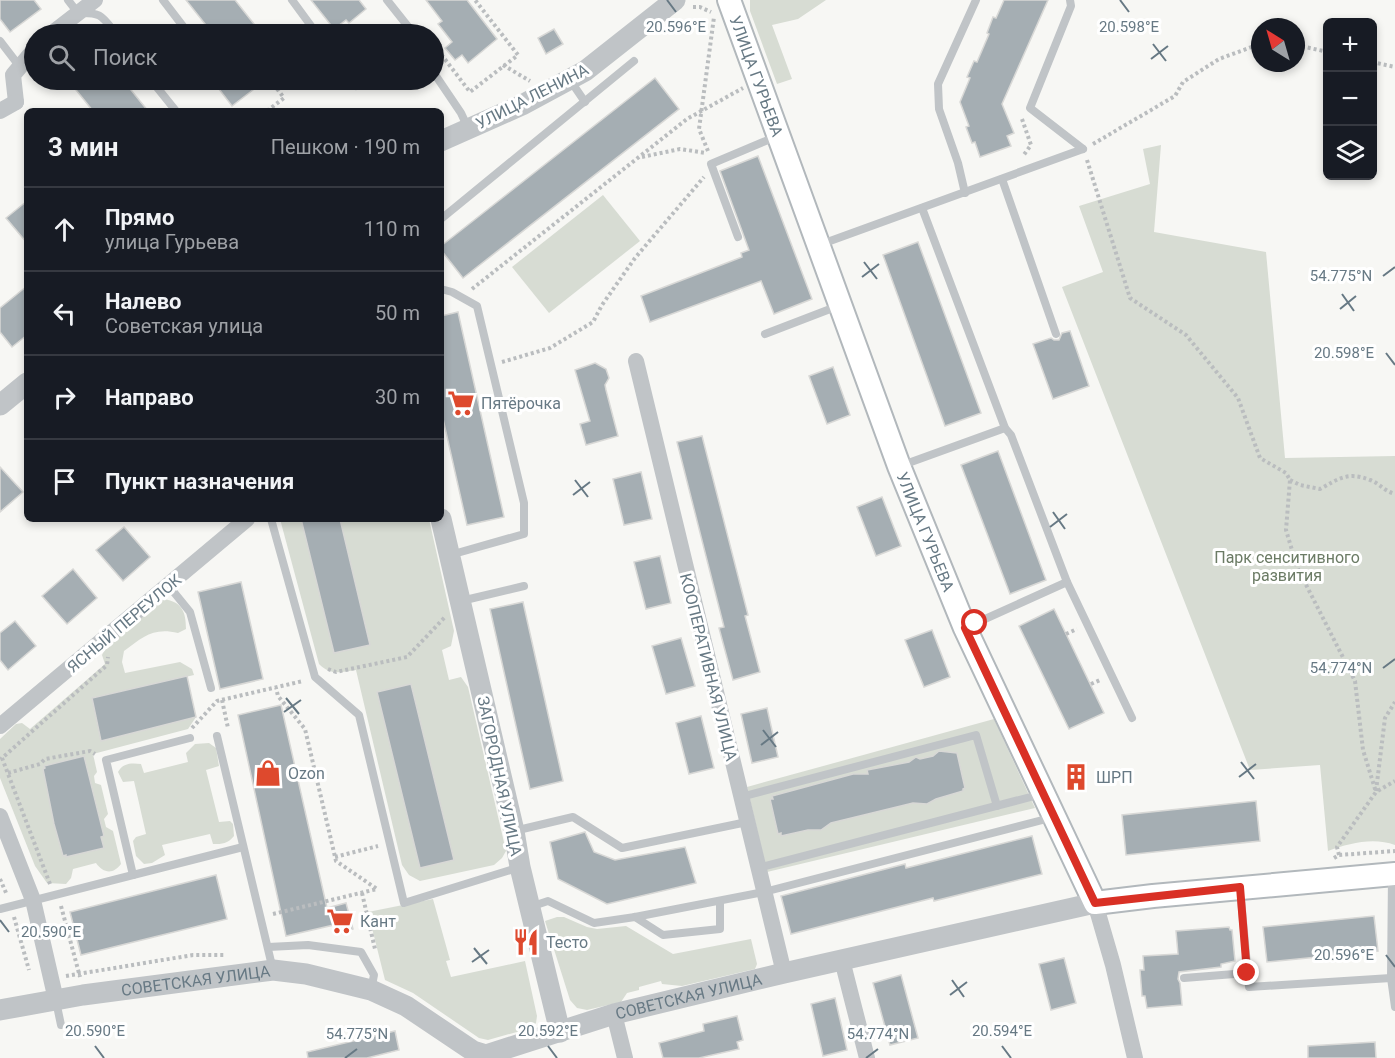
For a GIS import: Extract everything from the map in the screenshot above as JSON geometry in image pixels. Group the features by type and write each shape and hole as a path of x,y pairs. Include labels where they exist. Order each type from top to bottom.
{"main road":[{"name":"УЛИЦА ГУРЬЕВА","path":"722,8 780,142 842,305 899,466 965,628 1095,903"},
{"name":"СОВЕТСКАЯ УЛИЦА","path":"1095,903 1240,887 1394,874"}],"street":[{"path":"59,24 73,7 95,0"},
{"name":"УЛИЦА ЛЕНИНА","path":"444,140 522,105 585,71 675,0"},
{"path":"24,62 13,75 16,102 24,112"},
{"path":"0,111 16,102"},
{"name":"КООПЕРАТИВНАЯ УЛИЦА","path":"636,362 784,973"},
{"path":"0,405 24,385"},
{"name":"ЯСНЫЙ ПЕРЕУЛОК","path":"0,726 243,522"},
{"name":"ЗАГОРОДНАЯ УЛИЦА","path":"442,522 449,555 454,608 514,831 520,867 560,1032"},
{"path":"0,816 33,900 53,978 56,1000"},
{"name":"СОВЕТСКАЯ УЛИЦА","path":"0,1010 166,983 273,970 306,974 371,990 406,1006 470,1054 486,1055 615,1014 784,973 1095,903"},
{"name":"УЛИЦА ГУРЬЕВА","path":"1095,903 1113,965 1135,1058"},
{"path":"842,960 867,1058"},
{"path":"615,1014 625,1058"}],"lane":[{"path":"163,0 181,24"},
{"path":"292,0 310,24"},
{"path":"387,0 406,24"},
{"path":"965,193 958,163 939,109 938,84 976,0"},
{"path":"1070,0 1071,6 1030,108 1083,149"},
{"path":"73,7 95,12 108,24"},
{"path":"0,41 20,67"},
{"path":"444,217 634,61"},
{"path":"570,80 585,102"},
{"path":"444,88 468,128"},
{"path":"159,90 174,108"},
{"path":"738,237 711,164 768,140"},
{"path":"819,245 1083,149"},
{"path":"1002,179 1056,334"},
{"path":"922,208 1005,428 1011,435 1067,582 1132,718"},
{"path":"444,290 477,306 524,503 524,534 449,555"},
{"path":"765,334 842,305"},
{"path":"899,466 1005,428"},
{"path":"272,522 315,677 359,715 404,903 520,867"},
{"path":"965,628 1067,582"},
{"path":"168,585 190,612 211,688"},
{"path":"454,608 524,586"},
{"path":"133,875 106,760 190,734"},
{"path":"741,798 976,735 997,806"},
{"path":"217,736 273,970"},
{"path":"758,868 1043,793"},
{"path":"530,906 548,901 594,923 635,917 764,892 1054,817"},
{"path":"514,831 573,818 622,848 747,822"},
{"path":"0,909 243,847"},
{"path":"1394,874 1391,978 1395,1007"},
{"path":"1240,887 1249,987 1391,978"},
{"path":"635,917 663,935 720,929 720,901"},
{"path":"268,947 308,945 361,952 374,975 371,990"},
{"path":"1184,978 1247,973"},
{"path":"56,1000 61,1025"}],"path":[{"path":"444,58 470,92 518,55 475,0"},
{"path":"639,158 680,149 709,154 699,129 722,8"},
{"path":"1251,47 1219,59 1183,82 1175,96 1083,149 1101,199 1130,298 1186,335 1238,398 1260,458 1286,473 1290,480 1300,485 1320,489 1346,475 1371,480 1386,491 1395,494"},
{"path":"1305,47 1323,51"},
{"path":"1377,63 1395,67"},
{"path":"503,66 538,86"},
{"path":"462,297 687,119 748,85"},
{"path":"271,108 284,98 278,90"},
{"path":"491,365 550,348 593,322 602,305 636,258 712,167"},
{"path":"1290,480 1286,530 1297,567 1355,681 1362,750 1376,792"},
{"path":"321,662 327,669 336,672 407,657 454,608"},
{"path":"190,734 217,701 315,677"},
{"path":"273,914 377,889 336,861 305,729 278,696 276,688"},
{"path":"1376,792 1385,718 1395,702"},
{"path":"8,773 40,764 45,759 90,751 106,760"},
{"path":"1339,855 1337,847 1376,792 1395,781"},
{"path":"335,857 390,844"},
{"path":"1331,860 1339,855 1395,851"},
{"path":"0,879 11,906 30,971"},
{"path":"362,893 378,959"},
{"path":"53,978 193,955 234,955"}],"green space":[{"path":"750,0 826,0 798,19 772,25 792,79 777,84 750,11"},
{"name":"Парк сенситивного развития","path":"1161,145 1154,232 1266,252 1285,458 1395,456 1395,845 1379,841 1362,842 1328,851 1320,765 1250,770 1062,287 1103,272 1079,206 1150,184 1143,149"},
{"path":"603,195 640,241 549,313 512,267"},
{"path":"281,522 302,522 334,653 370,644 341,522 430,522 454,631 451,646 442,650 449,680 461,677 468,687 506,851 502,858 494,865 420,881 409,875 402,865 356,670 332,672 319,664"},
{"path":"164,599 179,605 182,609 186,629 178,633 155,632 137,641 124,651 122,662 125,673 180,662 192,669 194,675 92,699 102,741 196,717 188,729 93,754 97,772 94,776 95,783 101,785 108,814 104,819 106,827 113,831 121,864 115,870 105,871 96,863 73,869 71,878 66,884 47,883 35,866 0,778 0,739 16,724 22,723 30,729 105,664 102,655 106,647"},
{"path":"994,719 1035,808 767,872 747,787"},
{"path":"209,743 216,748 219,766 206,770 219,822 230,821 233,824 234,836 222,844 213,844 210,834 162,845 165,855 152,863 144,864 136,856 133,841 136,837 146,834 134,781 123,782 118,772 125,765 131,764 141,764 144,773 188,762 186,753 195,744"},
{"path":"433,899 450,960 446,961 451,977 525,961 537,1016 536,1023 531,1028 488,1040 479,1038 413,993 385,980 368,912"},
{"path":"564,917 597,929 626,926 673,954 751,939 757,964 755,969 682,986 662,984 661,981 627,993 621,1002 587,1010 577,1008 570,1000 545,921"}],"building":[{"path":"0,0 34,0 41,9 10,32 0,19"},
{"path":"186,0 235,0 254,24 205,24"},
{"path":"311,0 359,0 366,9 349,23 346,20 341,24 330,24"},
{"path":"426,0 467,0 497,39 468,63 462,55 455,60 445,48 452,42 444,32 444,24 438,24 442,21"},
{"path":"1004,0 1048,0 1002,104 1014,133 1007,136 1011,146 980,157 975,142 972,143 966,127 969,126 960,102 970,78 967,77 974,61 977,62 989,34 987,33 993,17 996,18"},
{"path":"554,29 563,44 546,54 538,38"},
{"path":"655,78 679,109 463,278 444,254 444,244"},
{"path":"76,90 131,90 146,108 91,108"},
{"path":"220,90 253,90 232,106"},
{"path":"758,156 812,299 774,314 761,281 650,322 641,296 742,257 741,253 749,250 720,171"},
{"path":"24,203 24,239 6,218"},
{"path":"918,242 981,413 945,426 883,255"},
{"path":"24,288 24,337 12,347 0,332 0,308"},
{"path":"458,312 504,517 467,525 444,423 444,315"},
{"path":"1070,331 1089,386 1053,399 1033,344 1051,338 1059,340 1062,333"},
{"path":"595,363 606,369 609,378 605,385 618,436 586,445 580,424 590,421 575,370"},
{"path":"833,367 850,415 827,424 809,376"},
{"path":"702,436 748,615 745,616 760,672 733,680 719,628 724,627 677,442"},
{"path":"998,451 1046,580 1010,594 961,465"},
{"path":"0,467 23,492 0,512"},
{"path":"641,472 652,519 624,525 613,479"},
{"path":"882,497 901,546 876,556 857,507"},
{"path":"302,522 341,522 370,645 334,653"},
{"path":"124,527 150,557 123,581 96,550"},
{"path":"660,556 671,603 646,609 634,562"},
{"path":"73,569 97,598 67,624 42,596"},
{"path":"241,582 263,679 220,689 198,592"},
{"path":"523,602 563,781 530,789 490,609"},
{"path":"1054,609 1104,713 1069,729 1019,626"},
{"path":"15,621 36,646 8,670 0,660 0,633"},
{"path":"932,630 950,677 924,687 905,640"},
{"path":"681,638 695,686 666,694 652,646"},
{"path":"187,676 196,717 101,741 92,698"},
{"path":"411,684 454,860 420,868 377,692"},
{"path":"281,705 327,908 346,903 353,929 336,934 334,925 286,936 238,715"},
{"path":"767,708 778,757 752,763 741,714"},
{"path":"701,716 714,768 689,774 676,723"},
{"path":"939,751 957,753 965,788 963,791 927,804 913,803 831,823 821,830 808,830 781,836 781,833 778,834 770,799 773,799 772,796 853,774 868,774 867,770 909,762 916,757 920,759 933,756"},
{"path":"84,756 104,836 101,837 104,848 66,857 66,855 63,856 54,824 43,769 44,766"},
{"path":"1256,801 1260,841 1126,855 1122,815"},
{"path":"585,832 594,852 615,860 685,847 696,883 607,904 558,879 550,842"},
{"path":"1032,836 1042,874 934,901 933,898 791,934 781,896 905,864 906,868"},
{"path":"216,875 227,919 81,955 70,912"},
{"path":"1374,916 1378,951 1267,962 1263,927"},
{"path":"1229,927 1232,930 1235,961 1221,964 1221,967 1179,972 1182,1005 1147,1008 1145,996 1142,996 1140,970 1144,970 1143,956 1178,954 1176,931"},
{"path":"1064,958 1076,1003 1051,1010 1039,964"},
{"path":"901,975 918,1038 890,1045 873,983"},
{"path":"835,998 847,1050 823,1056 811,1004"},
{"path":"737,1016 743,1040 737,1042 739,1049 699,1058 663,1058 659,1043 704,1031 703,1024"},
{"path":"395,1031 399,1050 367,1058 308,1058 307,1052"},
{"path":"1375,1042 1376,1058 1308,1058 1308,1046"}],"place":[{"name":"Пятёрочка","path":"461,403"},
{"name":"Ozon","path":"268,773"},
{"name":"ШРП","path":"1076,777"},
{"name":"Кант","path":"340,921"},
{"name":"Тесто","path":"526,942"}],"route":[{"path":"975,623 965,628 1095,903 1240,887 1247,973"}]}
